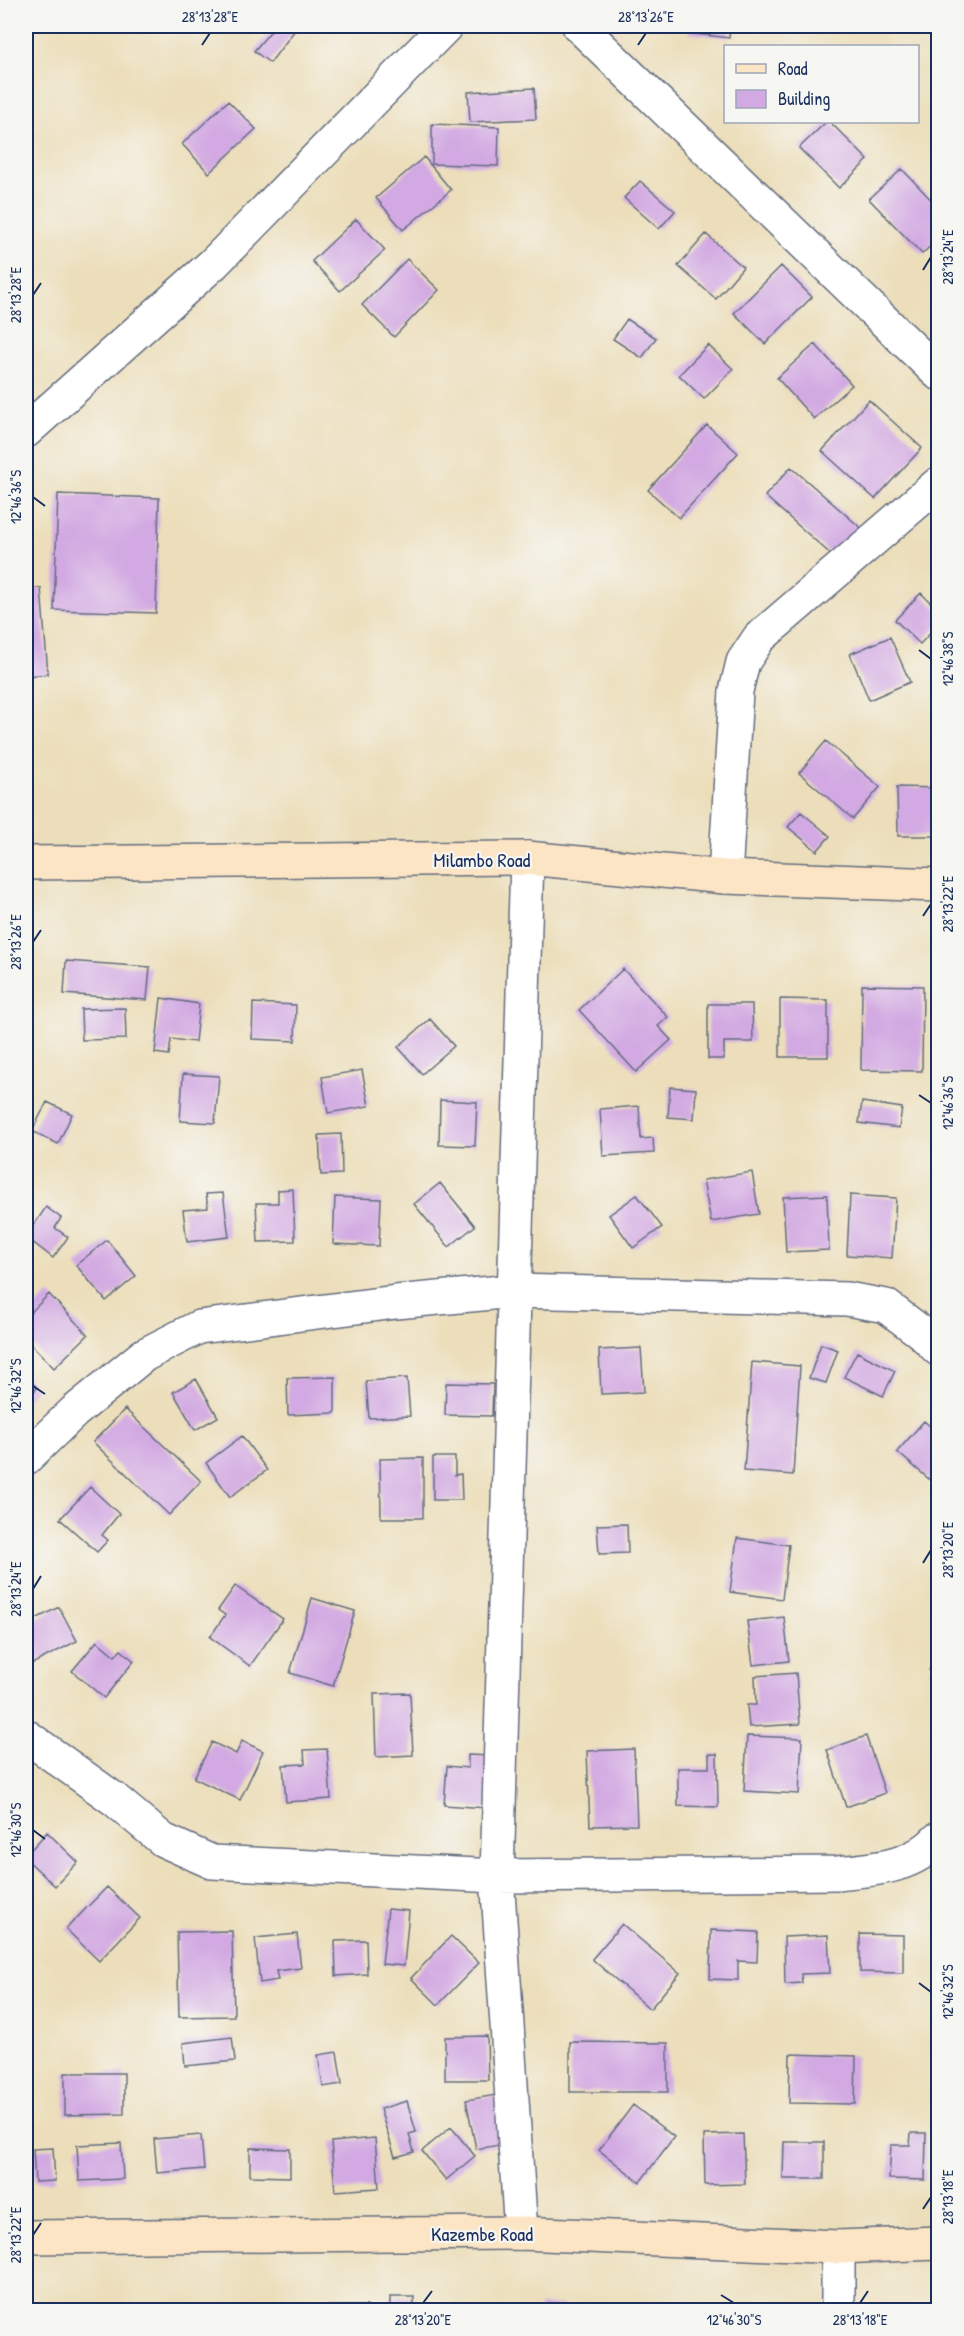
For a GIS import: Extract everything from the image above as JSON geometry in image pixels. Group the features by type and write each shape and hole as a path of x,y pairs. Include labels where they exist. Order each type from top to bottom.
{"street":[{"path":"26,431 214,262 446,26"},
{"path":"579,26 939,373"},
{"path":"725,877 736,691 743,662 759,638 939,484"},
{"path":"521,2233 496,1876 527,858"},
{"name":"Milambo Road","path":"26,863 527,858 725,877 939,885"},
{"path":"26,1458 74,1412 144,1355 199,1327 396,1302 513,1291 847,1299 886,1306 939,1349"},
{"path":"26,1736 114,1799 163,1840 212,1862 496,1876 838,1873 887,1868 927,1851 939,1839"},
{"name":"Kazembe Road","path":"26,2237 521,2233 838,2247 939,2243"},
{"path":"838,2247 838,2310"}],"building":[{"path":"275,26 289,26 295,30 270,63 254,51"},
{"path":"690,26 730,26 729,38 689,33"},
{"path":"534,88 536,119 470,122 468,92"},
{"path":"228,101 256,129 209,173 182,144"},
{"path":"825,123 831,123 868,160 839,188 799,148"},
{"path":"432,124 499,127 498,166 432,164"},
{"path":"424,157 451,190 403,230 376,198"},
{"path":"902,169 938,207 938,239 922,254 869,199"},
{"path":"640,181 675,211 659,229 624,198"},
{"path":"356,219 385,250 340,291 312,261"},
{"path":"706,234 743,267 716,299 678,266"},
{"path":"407,259 439,290 394,337 362,305"},
{"path":"781,266 812,297 765,344 734,313"},
{"path":"627,319 656,338 642,358 613,339"},
{"path":"815,344 852,385 814,419 777,378"},
{"path":"708,345 733,369 704,399 679,375"},
{"path":"869,400 922,448 875,499 822,451"},
{"path":"707,425 738,453 679,518 648,490"},
{"path":"791,467 861,528 835,558 765,496"},
{"path":"58,494 159,498 156,613 54,610"},
{"path":"41,588 48,674 26,676 26,589"},
{"path":"921,593 938,610 938,625 920,644 895,620"},
{"path":"890,637 910,682 869,700 850,654"},
{"path":"826,741 880,787 853,819 799,773"},
{"path":"897,787 938,788 938,836 898,836"},
{"path":"801,812 830,836 817,851 788,827"},
{"path":"66,961 150,967 147,1000 64,994"},
{"path":"623,969 668,1017 658,1026 671,1040 636,1072 579,1010"},
{"path":"862,985 923,986 922,1071 861,1070"},
{"path":"161,998 199,1004 195,1042 171,1039 169,1055 155,1053"},
{"path":"780,999 828,1000 828,1057 780,1057"},
{"path":"253,1003 296,1005 295,1041 252,1039"},
{"path":"708,1004 752,1004 753,1042 724,1042 724,1059 708,1059"},
{"path":"125,1008 126,1039 82,1040 81,1009"},
{"path":"430,1019 454,1046 422,1074 398,1047"},
{"path":"362,1070 369,1106 328,1113 322,1077"},
{"path":"183,1074 219,1076 215,1123 180,1121"},
{"path":"670,1087 696,1089 694,1119 668,1117"},
{"path":"440,1100 477,1102 475,1146 439,1145"},
{"path":"47,1102 72,1114 58,1144 32,1131"},
{"path":"862,1102 902,1108 899,1128 859,1123"},
{"path":"639,1106 641,1139 653,1138 654,1153 603,1156 600,1109"},
{"path":"341,1134 342,1174 321,1175 319,1135"},
{"path":"752,1172 759,1214 711,1222 703,1180"},
{"path":"440,1183 475,1226 449,1247 414,1204"},
{"path":"293,1189 295,1241 258,1242 256,1203 278,1203 278,1190"},
{"path":"223,1193 229,1237 187,1242 183,1210 208,1208 206,1194"},
{"path":"637,1195 662,1227 633,1248 609,1215"},
{"path":"827,1195 829,1250 786,1252 783,1197"},
{"path":"850,1195 896,1198 892,1258 847,1255"},
{"path":"335,1197 381,1199 379,1246 333,1244"},
{"path":"46,1207 61,1218 55,1228 68,1237 53,1258 26,1237"},
{"path":"107,1240 136,1276 106,1301 76,1265"},
{"path":"49,1294 88,1335 54,1368 26,1339 26,1317"},
{"path":"821,1344 838,1350 826,1383 809,1378"},
{"path":"641,1348 644,1392 601,1394 599,1350"},
{"path":"857,1352 895,1371 883,1396 844,1377"},
{"path":"752,1362 800,1366 793,1475 744,1471"},
{"path":"26,1376 37,1388 26,1400"},
{"path":"335,1377 335,1413 288,1415 287,1378"},
{"path":"407,1378 410,1416 369,1418 366,1381"},
{"path":"196,1379 218,1417 195,1430 173,1392"},
{"path":"446,1383 493,1384 492,1416 445,1415"},
{"path":"125,1409 201,1481 169,1515 93,1442"},
{"path":"924,1421 938,1433 938,1470 930,1480 897,1452"},
{"path":"242,1436 267,1470 230,1497 206,1463"},
{"path":"433,1457 455,1457 455,1475 461,1474 462,1500 433,1500"},
{"path":"423,1458 423,1518 381,1518 380,1459"},
{"path":"90,1487 119,1514 102,1535 108,1540 97,1552 60,1519"},
{"path":"627,1524 628,1553 599,1554 597,1525"},
{"path":"737,1538 789,1545 782,1599 730,1592"},
{"path":"235,1586 283,1619 250,1666 210,1637 225,1615 218,1610"},
{"path":"312,1598 355,1611 333,1686 290,1673"},
{"path":"59,1607 77,1641 32,1664 26,1651 26,1624"},
{"path":"784,1617 789,1661 753,1665 747,1621"},
{"path":"97,1641 115,1656 121,1650 134,1661 104,1698 72,1671"},
{"path":"938,1660 938,1679 929,1670"},
{"path":"796,1673 800,1724 749,1727 747,1705 756,1705 755,1676"},
{"path":"410,1693 413,1755 376,1757 374,1694"},
{"path":"747,1736 802,1738 799,1794 744,1791"},
{"path":"866,1736 885,1793 846,1807 827,1750"},
{"path":"242,1741 263,1751 240,1800 194,1778 212,1742 236,1754"},
{"path":"327,1749 331,1799 286,1802 283,1765 305,1764 304,1750"},
{"path":"634,1749 637,1825 590,1826 587,1751"},
{"path":"709,1754 717,1754 718,1807 678,1806 678,1768 709,1768"},
{"path":"468,1755 490,1756 487,1808 444,1805 447,1766 468,1768"},
{"path":"47,1832 78,1862 55,1886 26,1859 26,1855"},
{"path":"107,1887 140,1918 99,1961 66,1929"},
{"path":"388,1909 409,1911 404,1966 382,1964"},
{"path":"622,1924 680,1973 650,2009 592,1959"},
{"path":"711,1930 758,1932 757,1962 738,1961 738,1980 710,1979"},
{"path":"232,1931 234,2016 179,2017 177,1932"},
{"path":"297,1934 301,1968 276,1971 278,1980 260,1983 255,1938"},
{"path":"860,1934 903,1935 903,1973 860,1972"},
{"path":"828,1935 830,1973 801,1974 802,1983 785,1984 784,1937"},
{"path":"451,1936 479,1963 438,2005 411,1978"},
{"path":"366,1940 367,1974 336,1976 335,1941"},
{"path":"487,2036 488,2080 445,2080 445,2037"},
{"path":"232,2037 235,2061 185,2066 183,2043"},
{"path":"570,2042 668,2043 668,2092 570,2092"},
{"path":"337,2052 342,2084 323,2087 318,2055"},
{"path":"790,2054 856,2056 855,2104 789,2103"},
{"path":"65,2073 124,2073 124,2114 65,2115"},
{"path":"496,2095 506,2144 476,2149 466,2100"},
{"path":"407,2101 416,2132 409,2134 414,2152 395,2157 380,2109"},
{"path":"633,2105 674,2137 640,2182 599,2150"},
{"path":"451,2127 475,2156 446,2180 422,2151"},
{"path":"911,2133 926,2133 925,2180 889,2179 891,2145 910,2145"},
{"path":"743,2134 745,2184 705,2185 704,2135"},
{"path":"201,2135 204,2169 157,2173 154,2139"},
{"path":"375,2138 379,2188 335,2191 331,2142"},
{"path":"784,2142 824,2142 824,2179 783,2179"},
{"path":"121,2143 123,2179 79,2181 77,2145"},
{"path":"53,2148 55,2181 35,2182 33,2149"},
{"path":"250,2148 290,2149 290,2177 250,2176"},
{"path":"390,2297 414,2297 414,2310 390,2310"},
{"path":"540,2305 563,2305 563,2310 540,2310"},
{"path":"328,2306 367,2306 367,2310 327,2310"}]}
